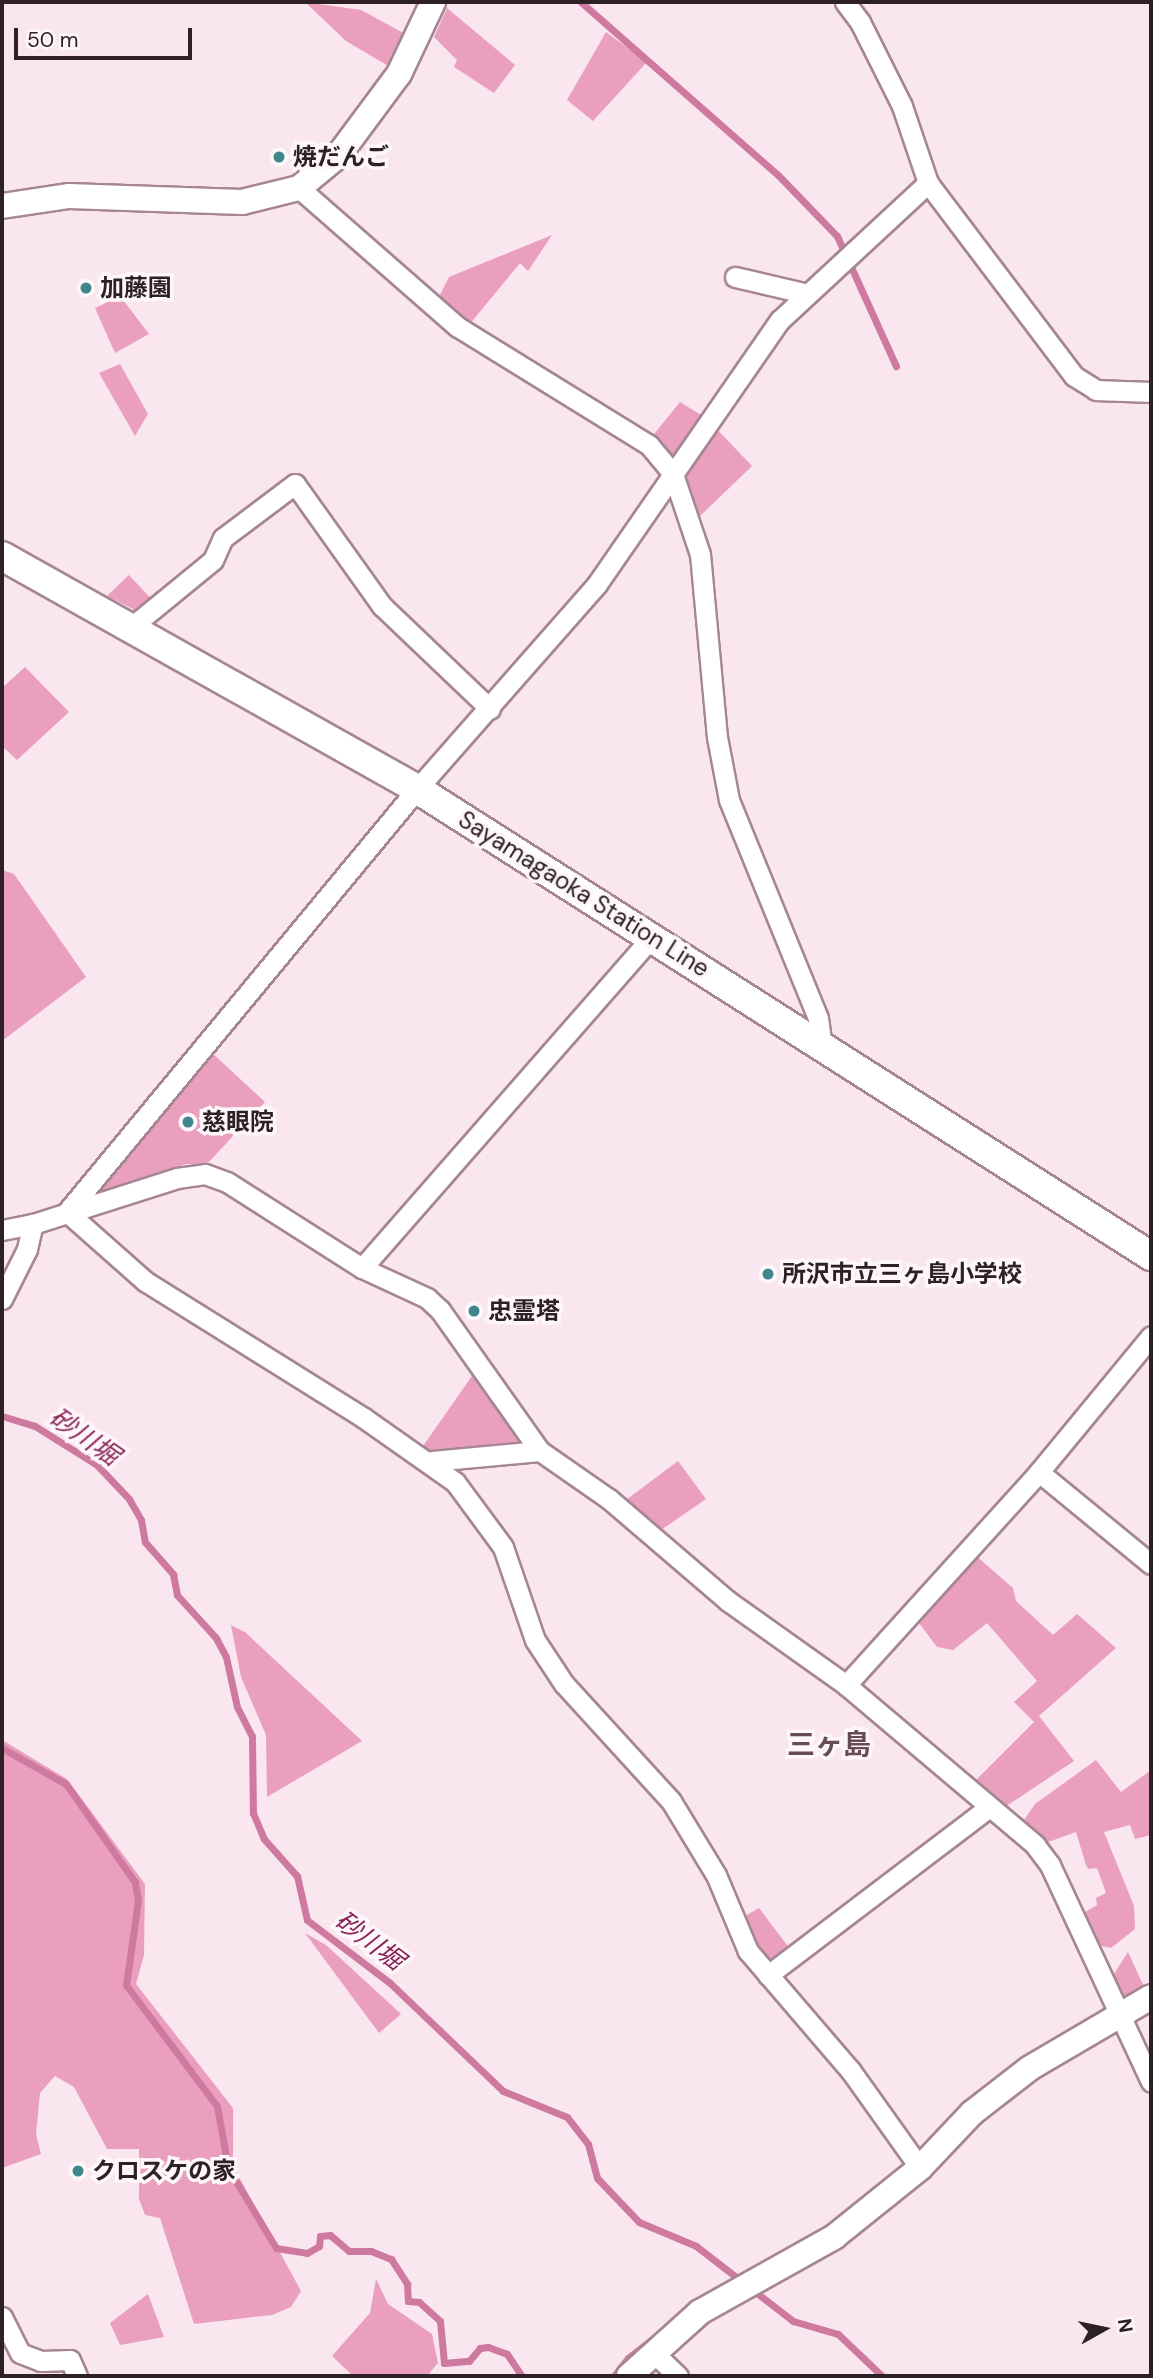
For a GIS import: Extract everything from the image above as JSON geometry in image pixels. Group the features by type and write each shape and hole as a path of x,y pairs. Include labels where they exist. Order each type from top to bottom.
{"main road":[{"name":"Sayamagaoka Station Line","path":"2,556 417,789 1151,1256"}],"street":[{"path":"2,206 69,196 242,202 299,188 338,156 399,74 433,2"},
{"path":"845,2 860,22 908,121 928,183 1074,376 1096,390 1151,392"},
{"path":"67,1212 417,789 597,584 779,320 804,293 928,183"},
{"path":"299,188 458,327 649,445 673,474 700,554 717,737 729,800 818,1018 822,1045"},
{"path":"734,277 804,293"},
{"path":"130,628 213,560 223,538 295,484 382,606 490,709"},
{"path":"362,1268 652,937"},
{"path":"2,1230 33,1224 192,1174 216,1176 362,1268 427,1298 440,1310 540,1451 609,1499 728,1601 846,1685 988,1808 1035,1845 1050,1865 1151,2082"},
{"path":"67,1212 145,1281 432,1461 455,1482 503,1547 536,1640 565,1684 671,1801 716,1875 748,1951 850,2070 920,2168"},
{"path":"2,1299 27,1249 33,1224"},
{"path":"846,1685 1039,1472 1151,1336"},
{"path":"432,1461 540,1451"},
{"path":"1039,1472 1151,1564"},
{"path":"768,1975 988,1808"},
{"path":"629,2376 700,2312 812,2250 920,2168 972,2113 1030,2068 1151,1997"},
{"path":"2,2317 20,2353 41,2361 70,2360 77,2376"},
{"path":"653,2352 678,2376"}],"shaded area":[{"path":"305,2 361,10 409,36 390,67 346,41"},
{"path":"447,8 515,65 494,93 454,67 457,60 434,37"},
{"path":"606,32 647,62 593,121 567,100"},
{"path":"552,235 528,271 520,263 469,325 438,299 449,277"},
{"path":"120,296 149,334 115,353 95,308"},
{"path":"120,364 148,414 135,436 99,373"},
{"path":"680,402 701,415 673,456 666,455 650,439"},
{"path":"712,424 752,466 698,518 682,478"},
{"path":"129,575 156,604 141,613 107,596"},
{"path":"25,667 69,712 17,760 2,746 2,688"},
{"path":"2,870 14,874 86,977 2,1041"},
{"path":"211,1052 265,1102 206,1165 186,1164 98,1200 92,1194"},
{"path":"474,1373 523,1437 517,1448 431,1456 421,1449"},
{"path":"678,1461 706,1499 661,1530 626,1500"},
{"path":"975,1555 1013,1588 1016,1601 1053,1635 1077,1614 1116,1648 1039,1716 1074,1761 1005,1807 972,1784 1034,1722 1014,1702 1037,1681 987,1623 953,1650 937,1647 916,1619"},
{"path":"231,1625 245,1632 362,1741 267,1797 266,1735 241,1677"},
{"path":"2,1740 67,1779 145,1884 144,1955 136,1984 233,2108 233,2166 301,2291 291,2307 272,2315 194,2324 160,2218 145,2215 139,2199 139,2149 107,2149 74,2087 55,2076 40,2093 36,2134 41,2154 2,2168"},
{"path":"1096,1760 1121,1792 1151,1770 1151,1835 1135,1839 1130,1825 1104,1832 1134,1906 1135,1929 1111,1948 1096,1945 1080,1915 1097,1905 1096,1898 1106,1893 1097,1868 1088,1869 1086,1865 1076,1832 1040,1845 1022,1823 1035,1804"},
{"path":"759,1908 796,1957 774,1973 738,1920"},
{"path":"305,1933 326,1945 401,2014 379,2033"},
{"path":"1128,1952 1145,1989 1129,1997 1120,1994 1112,1977"},
{"path":"376,2279 388,2304 432,2334 438,2363 427,2376 353,2376 332,2356 370,2313"},
{"path":"148,2294 164,2337 120,2345 110,2323"}],"waterway":[{"path":"581,2 778,175 837,236 896,366"},
{"name":"砂川堀","path":"2,1416 35,1426 97,1465 129,1499 141,1520 145,1542 173,1574 177,1595 216,1638 226,1657 237,1707 252,1736 253,1813 264,1839 297,1876 307,1920 390,1983 503,2091 567,2117 588,2144 597,2178 639,2222 696,2246 793,2321 838,2334 882,2376"},
{"path":"2,1748 66,1784 135,1882 138,1900 126,1985 217,2106 228,2168 276,2248 307,2253 319,2246 320,2236 330,2235 349,2251 371,2251 391,2259 407,2284 408,2301 419,2302 440,2321 444,2363 469,2361 480,2348 488,2347 507,2354 522,2376"},
{"path":"614,2376 628,2358 656,2336"}],"place":[{"name":"焼だんご","path":"279,157"},
{"name":"加藤園","path":"86,288"},
{"name":"慈眼院","path":"188,1122"},
{"name":"所沢市立三ヶ島小学校","path":"768,1274"},
{"name":"忠霊塔","path":"474,1311"},
{"name":"クロスケの家","path":"78,2171"}],"district":[{"name":"三ヶ島","path":"829,1745"}]}
